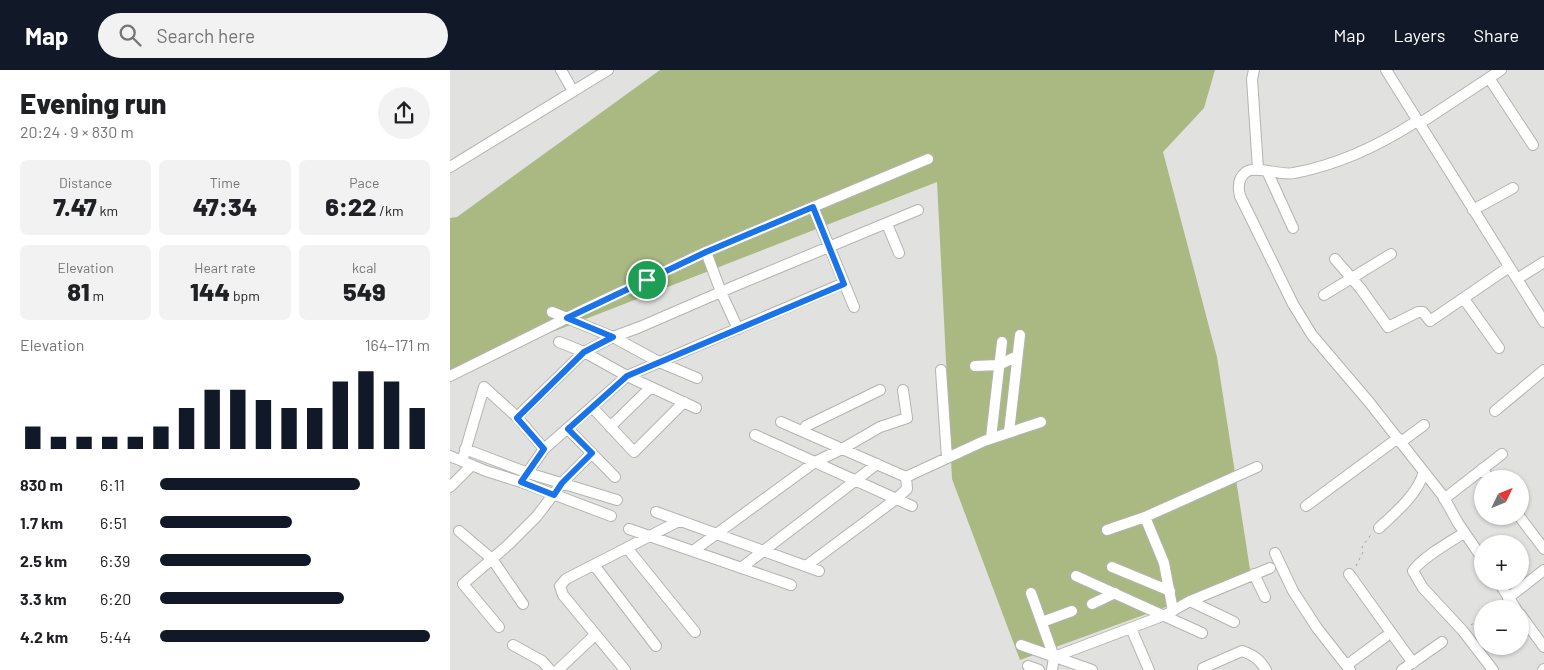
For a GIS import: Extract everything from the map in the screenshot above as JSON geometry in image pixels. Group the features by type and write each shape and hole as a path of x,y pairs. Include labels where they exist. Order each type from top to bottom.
{"street":[{"path":"561,70 573,90"},
{"path":"450,167 608,70"},
{"path":"1254,70 1252,79 1262,170 1293,228"},
{"path":"1386,70 1509,267 1543,317"},
{"path":"1474,546 1424,472 1312,335 1294,304 1240,196 1238,188 1241,178 1246,172 1262,170 1292,174 1322,167 1366,149 1418,123 1501,70"},
{"path":"1489,78 1533,145"},
{"path":"450,376 706,252 928,159"},
{"path":"1473,210 1513,188"},
{"path":"813,207 854,307"},
{"path":"517,418 584,352 613,337 918,210"},
{"path":"887,224 899,254"},
{"path":"706,252 738,329"},
{"path":"1324,295 1391,254"},
{"path":"1335,259 1352,278 1388,327 1418,312 1423,312 1430,321 1509,267"},
{"path":"1517,279 1544,262"},
{"path":"521,482 544,449 627,376 844,284"},
{"path":"1464,299 1499,348"},
{"path":"552,312 613,337 659,362 697,378"},
{"path":"1009,432 1020,334"},
{"path":"559,342 584,352 627,376 696,408"},
{"path":"991,438 1002,342"},
{"path":"975,366 999,365 1017,356"},
{"path":"941,370 947,458"},
{"path":"1496,411 1544,370"},
{"path":"450,487 467,463 465,449 484,387 517,418 544,449"},
{"path":"610,427 651,387"},
{"path":"996,394 1014,389"},
{"path":"803,431 806,426 880,390"},
{"path":"693,551 815,462 842,449 880,426 907,418 903,390"},
{"path":"592,407 634,452 684,402"},
{"path":"781,422 906,477 991,438 1041,422"},
{"path":"1306,506 1399,440 1424,425"},
{"path":"568,429 615,476"},
{"path":"755,435 912,506"},
{"path":"465,449 528,473 617,500"},
{"path":"499,627 463,584 537,516 562,483 592,453"},
{"path":"1444,500 1502,454"},
{"path":"450,456 611,516"},
{"path":"741,568 762,550 877,464"},
{"path":"1107,530 1145,517 1257,468"},
{"path":"1379,528 1412,495 1424,472"},
{"path":"806,566 896,499 906,489 906,477"},
{"path":"656,512 819,570"},
{"path":"1145,517 1164,563 1170,591 1169,613"},
{"path":"625,670 563,595 560,586 566,579 679,521"},
{"path":"1526,525 1544,549"},
{"path":"629,529 791,585"},
{"path":"459,531 492,559 523,604"},
{"path":"1464,532 1429,556 1412,571 1423,588 1462,631 1493,670"},
{"path":"627,548 695,632"},
{"path":"1275,553 1293,592 1317,628 1349,668 1385,637"},
{"path":"594,565 656,646"},
{"path":"1112,567 1170,591"},
{"path":"1054,657 1169,613 1190,601 1270,568"},
{"path":"1503,590 1508,598 1544,570"},
{"path":"1254,574 1265,597"},
{"path":"1349,574 1413,663"},
{"path":"1076,576 1169,613 1202,633"},
{"path":"1031,592 1054,657 1052,670"},
{"path":"1092,604 1115,593"},
{"path":"1190,601 1234,622"},
{"path":"1042,622 1072,611"},
{"path":"1529,626 1544,647"},
{"path":"1131,628 1148,670"},
{"path":"564,668 595,635"},
{"path":"1402,670 1442,642"},
{"path":"513,645 542,660 550,670"},
{"path":"1021,645 1092,670"},
{"path":"1203,668 1242,652 1256,657 1262,662 1266,670"},
{"path":"1028,666 1039,670"}],"path":[{"path":"1349,574 1355,569 1360,560 1365,541 1379,528"},
{"path":"1462,631 1474,623"}],"green space":[{"path":"660,70 1215,70 1204,108 1163,152 1217,357 1251,576 1020,660 952,479 937,182 450,372 450,218 457,217"}],"route":[{"path":"813,207 844,284 627,376 568,429 592,453 562,483 554,495 521,482 544,449 517,418 584,352 613,337 567,318 647,280 706,252 813,207"}]}
